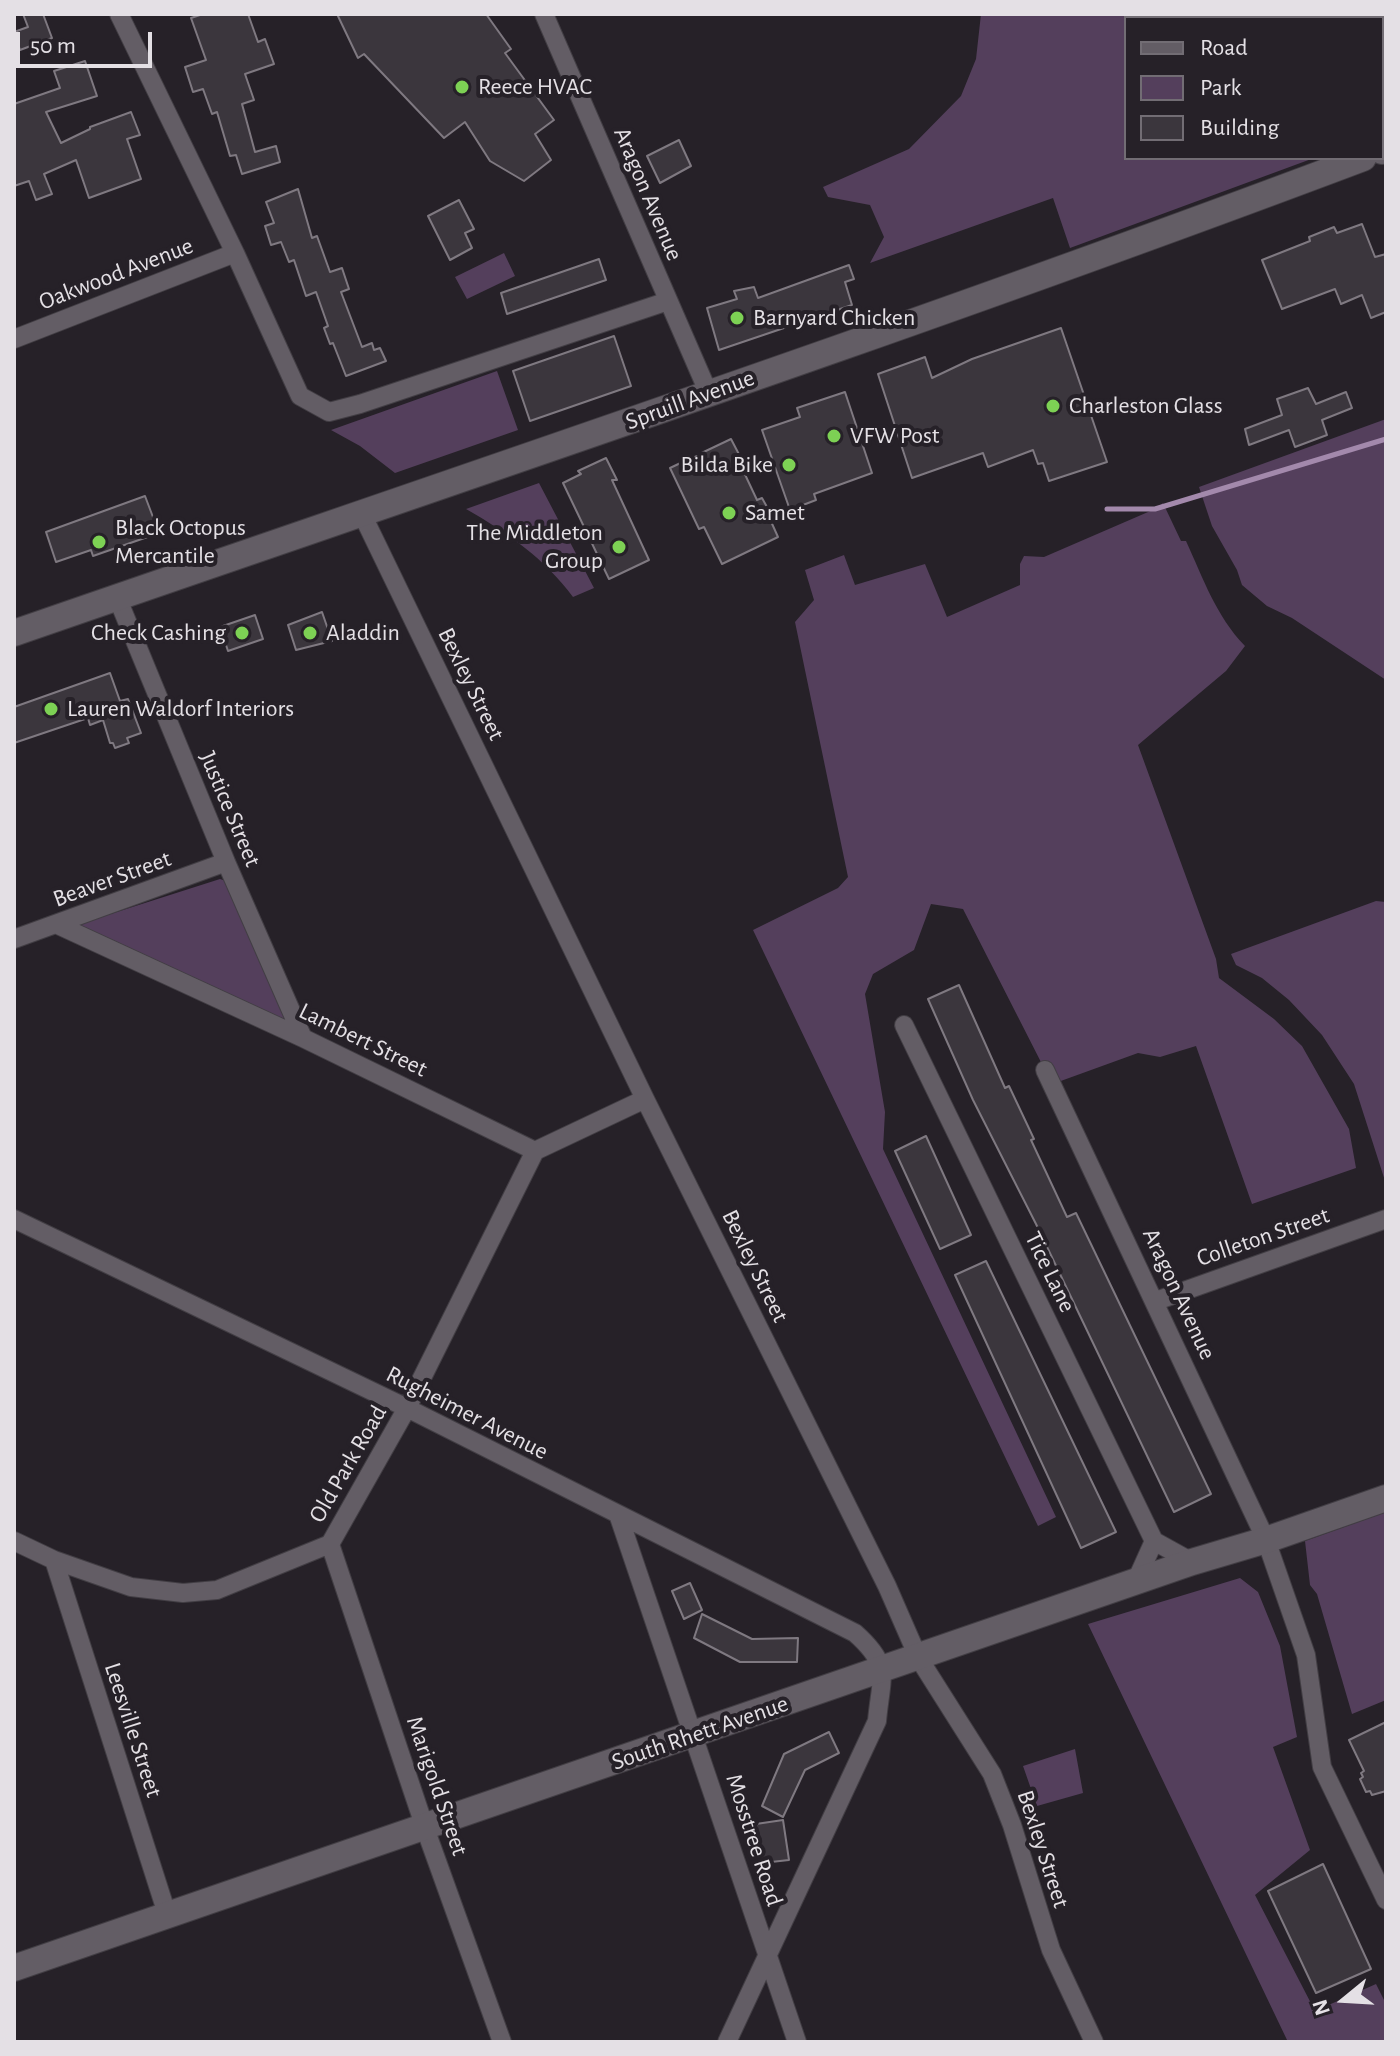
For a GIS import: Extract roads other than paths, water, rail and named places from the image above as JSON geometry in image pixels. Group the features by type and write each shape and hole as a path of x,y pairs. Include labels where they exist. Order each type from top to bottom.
{"street":[{"path":"119,14 235,253 300,396 329,412 668,301"},
{"name":"Aragon Avenue","path":"544,14 709,394"},
{"name":"Spruill Avenue","path":"14,633 709,394 1358,160"},
{"name":"Oakwood Avenue","path":"14,339 235,253"},
{"name":"Bexley Street","path":"362,514 645,1099 887,1586 918,1657 992,1774 1012,1825 1051,1950 1094,2042"},
{"name":"Justice Street","path":"117,597 226,862 303,1038"},
{"name":"Beaver Street","path":"14,939 226,862"},
{"name":"Lambert Street","path":"58,925 303,1038 535,1151"},
{"name":"Tice Lane","path":"904,1025 1154,1541"},
{"name":"Aragon Avenue","path":"1045,1070 1266,1540 1306,1655 1322,1767 1386,1900"},
{"path":"535,1151 645,1099"},
{"name":"Old Park Road","path":"14,1541 54,1560 131,1587 183,1593 217,1590 330,1544 407,1408 535,1151"},
{"name":"Rugheimer Avenue","path":"14,1219 407,1408 855,1633 871,1647 883,1669"},
{"name":"Colleton Street","path":"1156,1301 1386,1219"},
{"name":"South Rhett Avenue","path":"14,1968 1136,1581 1386,1498"},
{"name":"Mosstree Road","path":"619,1517 797,2042"},
{"path":"1136,1581 1154,1541 1192,1562"},
{"name":"Marigold Street","path":"330,1544 425,1828 502,2042"},
{"name":"Leesville Street","path":"54,1560 167,1914"},
{"path":"727,2042 877,1721 883,1669"}],"waterway":[{"path":"1107,509 1155,509 1386,439"}],"place":[{"name":"Reece HVAC","path":"462,87"},
{"name":"Barnyard Chicken","path":"737,318"},
{"name":"Charleston Glass","path":"1053,406"},
{"name":"VFW Post","path":"834,436"},
{"name":"Bilda Bike","path":"789,465"},
{"name":"Samet","path":"729,513"},
{"name":"Black Octopus Mercantile","path":"99,542"},
{"name":"The Middleton Group","path":"619,547"},
{"name":"Check Cashing","path":"242,633"},
{"name":"Aladdin","path":"310,633"},
{"name":"Lauren Waldorf Interiors","path":"51,709"}]}
